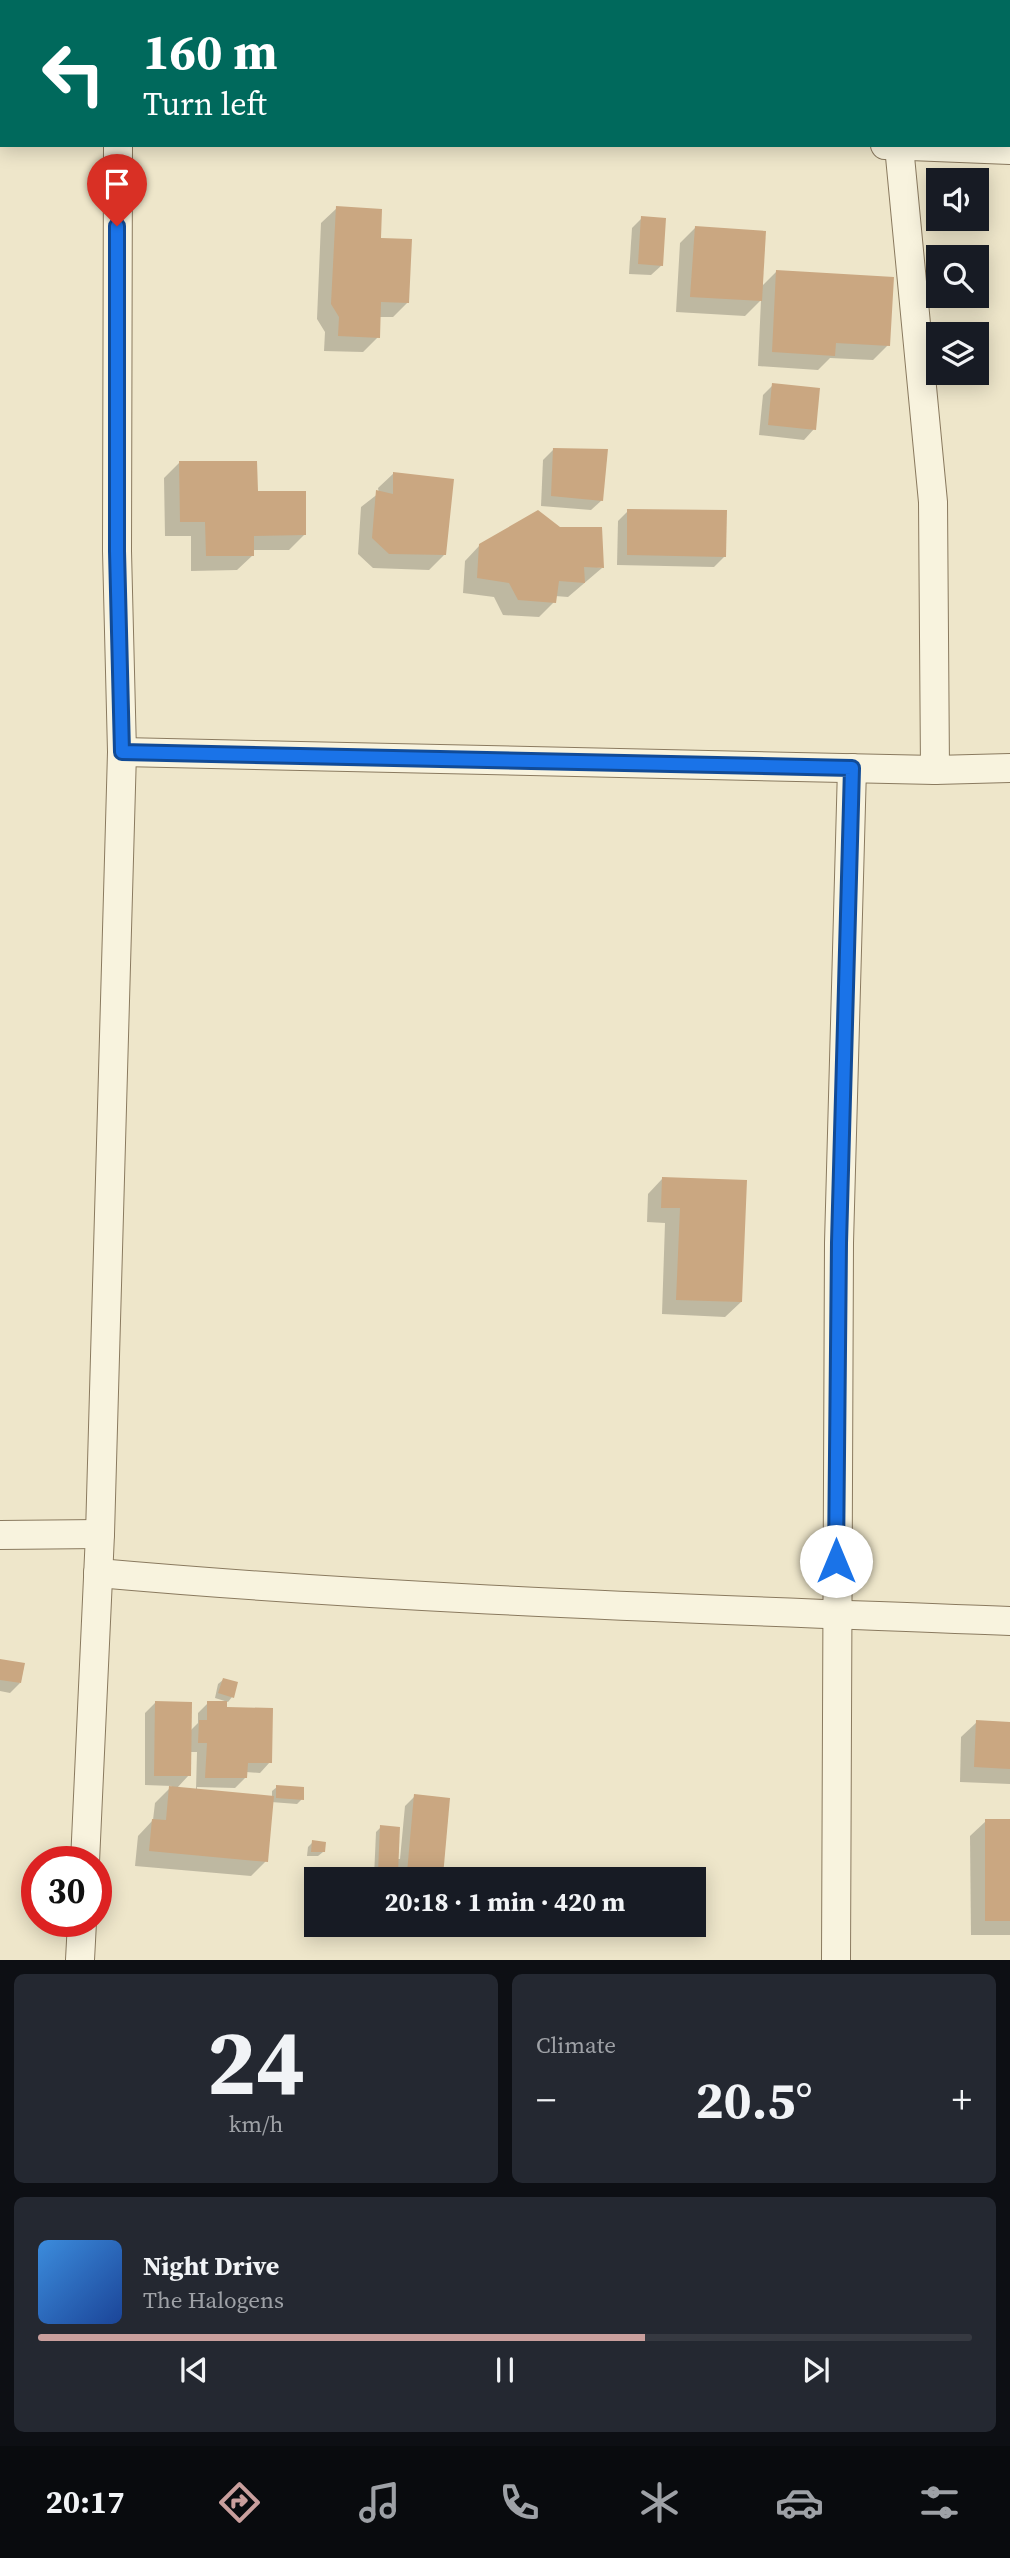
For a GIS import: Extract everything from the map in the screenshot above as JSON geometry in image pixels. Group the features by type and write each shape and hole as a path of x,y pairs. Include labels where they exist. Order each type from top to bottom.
{"street":[{"path":"86,1846 100,1534 122,752 117,551 118,147"},
{"path":"899,147 933,502 935,770"},
{"path":"927,147 1010,150"},
{"path":"122,752 935,770 1010,768"},
{"path":"836,1959 839,1243 852,768"},
{"path":"0,1535 100,1534"},
{"path":"98,1573 251,1587 442,1598 1010,1621"},
{"path":"80,1959 81,1937"}],"building":[{"path":"336,206 382,209 381,238 412,239 409,303 381,302 380,338 338,336 339,317 331,304"},
{"path":"641,216 666,218 663,266 638,264"},
{"path":"695,226 766,231 762,301 690,297"},
{"path":"776,270 894,277 890,346 836,343 835,356 772,352"},
{"path":"772,383 820,388 816,430 768,425"},
{"path":"553,448 608,449 603,501 551,496"},
{"path":"179,461 257,461 258,491 306,491 306,535 254,536 254,556 206,556 205,522 180,522"},
{"path":"393,472 454,479 446,555 389,554 372,538 376,490 393,494"},
{"path":"627,509 727,510 726,557 627,555"},
{"path":"538,510 560,527 602,527 604,568 584,567 585,583 559,581 556,603 518,600 509,583 477,578 479,544"},
{"path":"662,1177 747,1180 742,1302 676,1300 680,1208 661,1208"},
{"path":"0,1659 25,1663 21,1683 0,1680"},
{"path":"223,1678 238,1682 234,1698 218,1693"},
{"path":"155,1701 192,1702 191,1776 154,1776"},
{"path":"207,1701 227,1701 227,1707 273,1708 272,1763 248,1763 247,1778 205,1778 207,1743 198,1743 199,1720 207,1720"},
{"path":"976,1720 1010,1722 1010,1769 974,1767"},
{"path":"276,1785 304,1787 304,1800 276,1798"},
{"path":"169,1786 274,1796 268,1862 149,1851 152,1819 166,1820"},
{"path":"414,1794 450,1798 444,1867 408,1867"},
{"path":"985,1819 1010,1819 1010,1921 985,1921"},
{"path":"380,1825 400,1827 398,1867 378,1867"},
{"path":"312,1840 326,1842 325,1852 311,1852"}],"route":[{"path":"117,226 117,551 122,752 852,768 839,1243 836,1561"}]}
